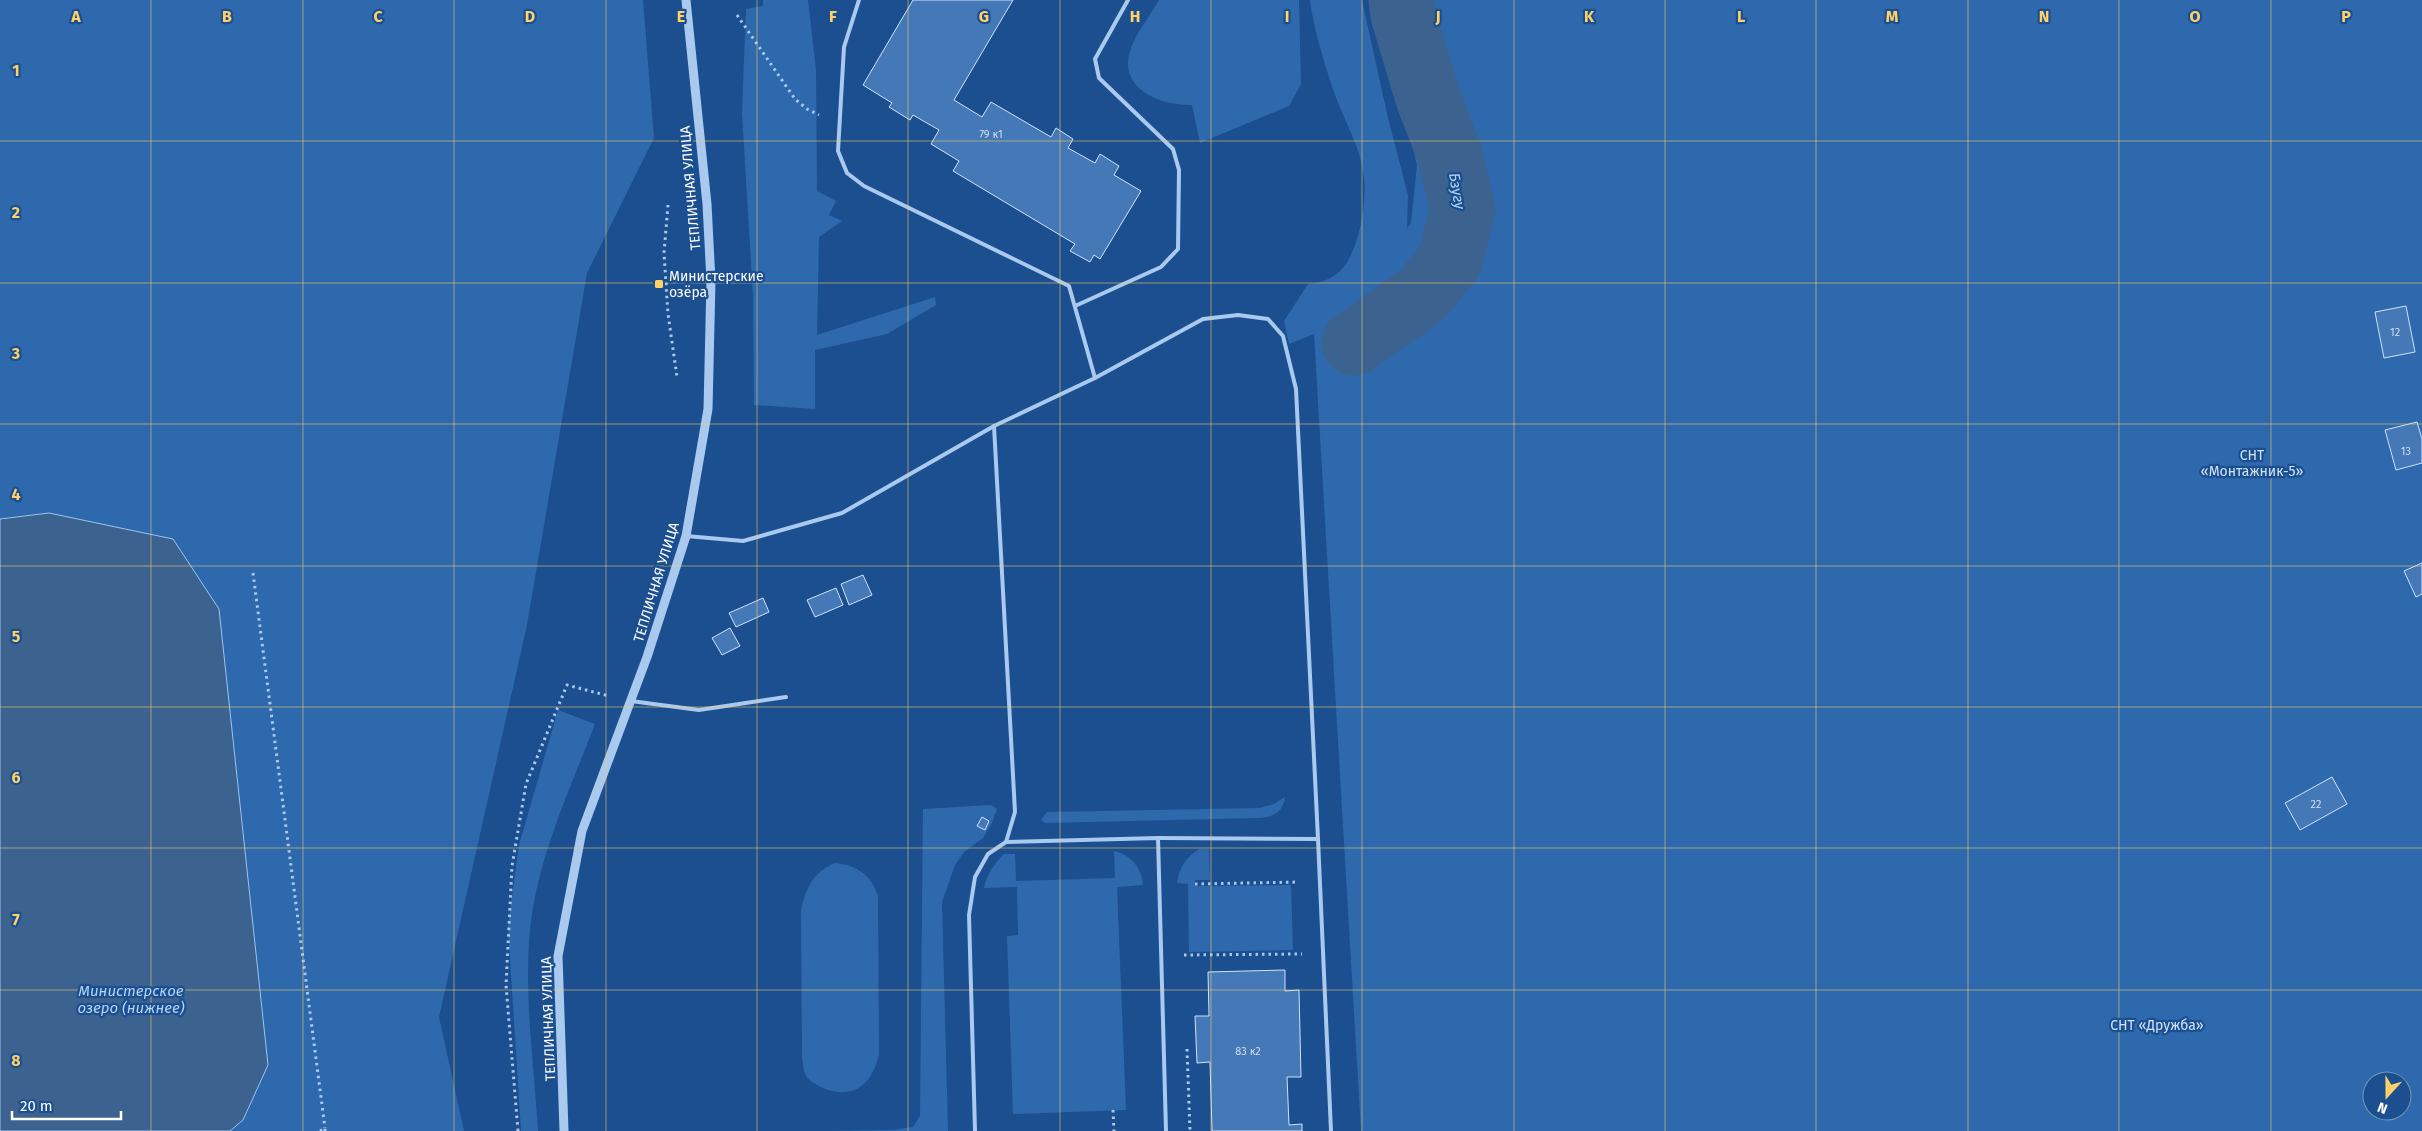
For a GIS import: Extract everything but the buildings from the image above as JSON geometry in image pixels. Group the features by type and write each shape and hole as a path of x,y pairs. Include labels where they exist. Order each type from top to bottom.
{"street":[{"name":"ТЕПЛИЧНАЯ УЛИЦА","path":"564,1131 558,956 582,831 661,616 686,536 708,408 711,281 707,204 686,0"}],"lane":[{"path":"860,0 844,47 838,151 847,173 864,186 1070,286 1095,378"},
{"path":"1075,306 1161,267 1178,249 1179,170 1173,149 1099,78 1095,59 1128,0"},
{"path":"686,536 742,542 842,513 994,426 1095,378 1203,319 1238,315 1268,319 1283,336 1296,389 1332,1131"},
{"path":"994,426 1015,812 1006,842"},
{"path":"631,701 700,710 786,697"},
{"path":"975,1131 969,915 975,877 988,854 1006,842 1158,838 1318,838"},
{"path":"1158,838 1166,1131"}],"path":[{"path":"737,14 795,99 807,109 840,125"},
{"path":"668,205 664,253 668,314 678,377"},
{"path":"253,573 325,1129 320,1131"},
{"path":"518,1131 506,985 512,866 526,784 567,685 631,701"},
{"path":"1195,884 1300,882 1300,891"},
{"path":"1184,948 1184,957 1194,957 1303,954 1302,945"},
{"path":"1113,1110 1114,1131"}],"green space":[{"path":"0,0 643,0 654,138 587,273 527,625 439,1017 464,1131 230,1131 243,1120 49,513 0,519"},
{"path":"763,0 808,0 816,70 817,191 836,201 829,215 842,221 819,237 817,335 935,297 936,305 887,334 815,350 815,409 754,405 753,296 742,113 746,9 763,6"},
{"path":"1159,0 1299,0 1301,84 1289,106 1200,143 1192,105 1180,105 1156,99 1145,93 1130,76 1128,65 1132,45"},
{"path":"1310,0 1362,0 1388,118 1408,195 1407,228 1411,223 1417,165 1396,82 1379,0 2422,0 2422,1131 1361,1131 1314,334 1289,344 1284,321 1308,284 1330,278 1342,269 1348,261 1360,226 1365,188 1359,156 1352,134 1338,103 1314,22"},
{"path":"558,710 595,724 551,837 533,907 528,962 528,990 538,1131 521,1131 508,926 519,845"},
{"path":"1285,797 1280,810 1268,817 1258,818 1045,823 1041,820 1047,812 1259,808 1274,804"},
{"path":"991,805 997,809 991,825 983,838 964,852 955,865 942,902 948,1131 825,1131 892,1130 913,1127 920,1116 923,809"},
{"path":"1199,849 1209,849 1210,880 1195,880 1195,886 1291,885 1293,950 1189,952 1188,884 1177,883 1179,872 1184,863"},
{"path":"1114,851 1126,856 1134,863 1138,868 1143,885 1117,887 1126,1110 1013,1114 1007,936 1018,935 1017,887 984,888 987,878 994,865 1004,854 1015,854 1016,881 1115,878"},
{"path":"835,863 850,866 862,872 871,882 878,896 879,1054 867,1081 853,1091 844,1092 823,1088 811,1081 805,1074 802,1058 801,910 808,888 816,876"}],"water":[{"name":"Министерское озеро (нижнее)","path":"49,513 173,539 219,609 268,1065 243,1120 230,1131 0,1131 0,519"}],"waterway":[{"name":"Бзугу","path":"1354,343 1423,294 1450,260 1463,209 1449,152 1428,98 1403,15 1401,0"}],"place":[{"name":"Министерские озёра","path":"659,284"}],"park label":[{"name":"СНТ «Монтажник-5»","path":"2252,464"},
{"name":"СНТ «Дружба»","path":"2157,1025"}]}
